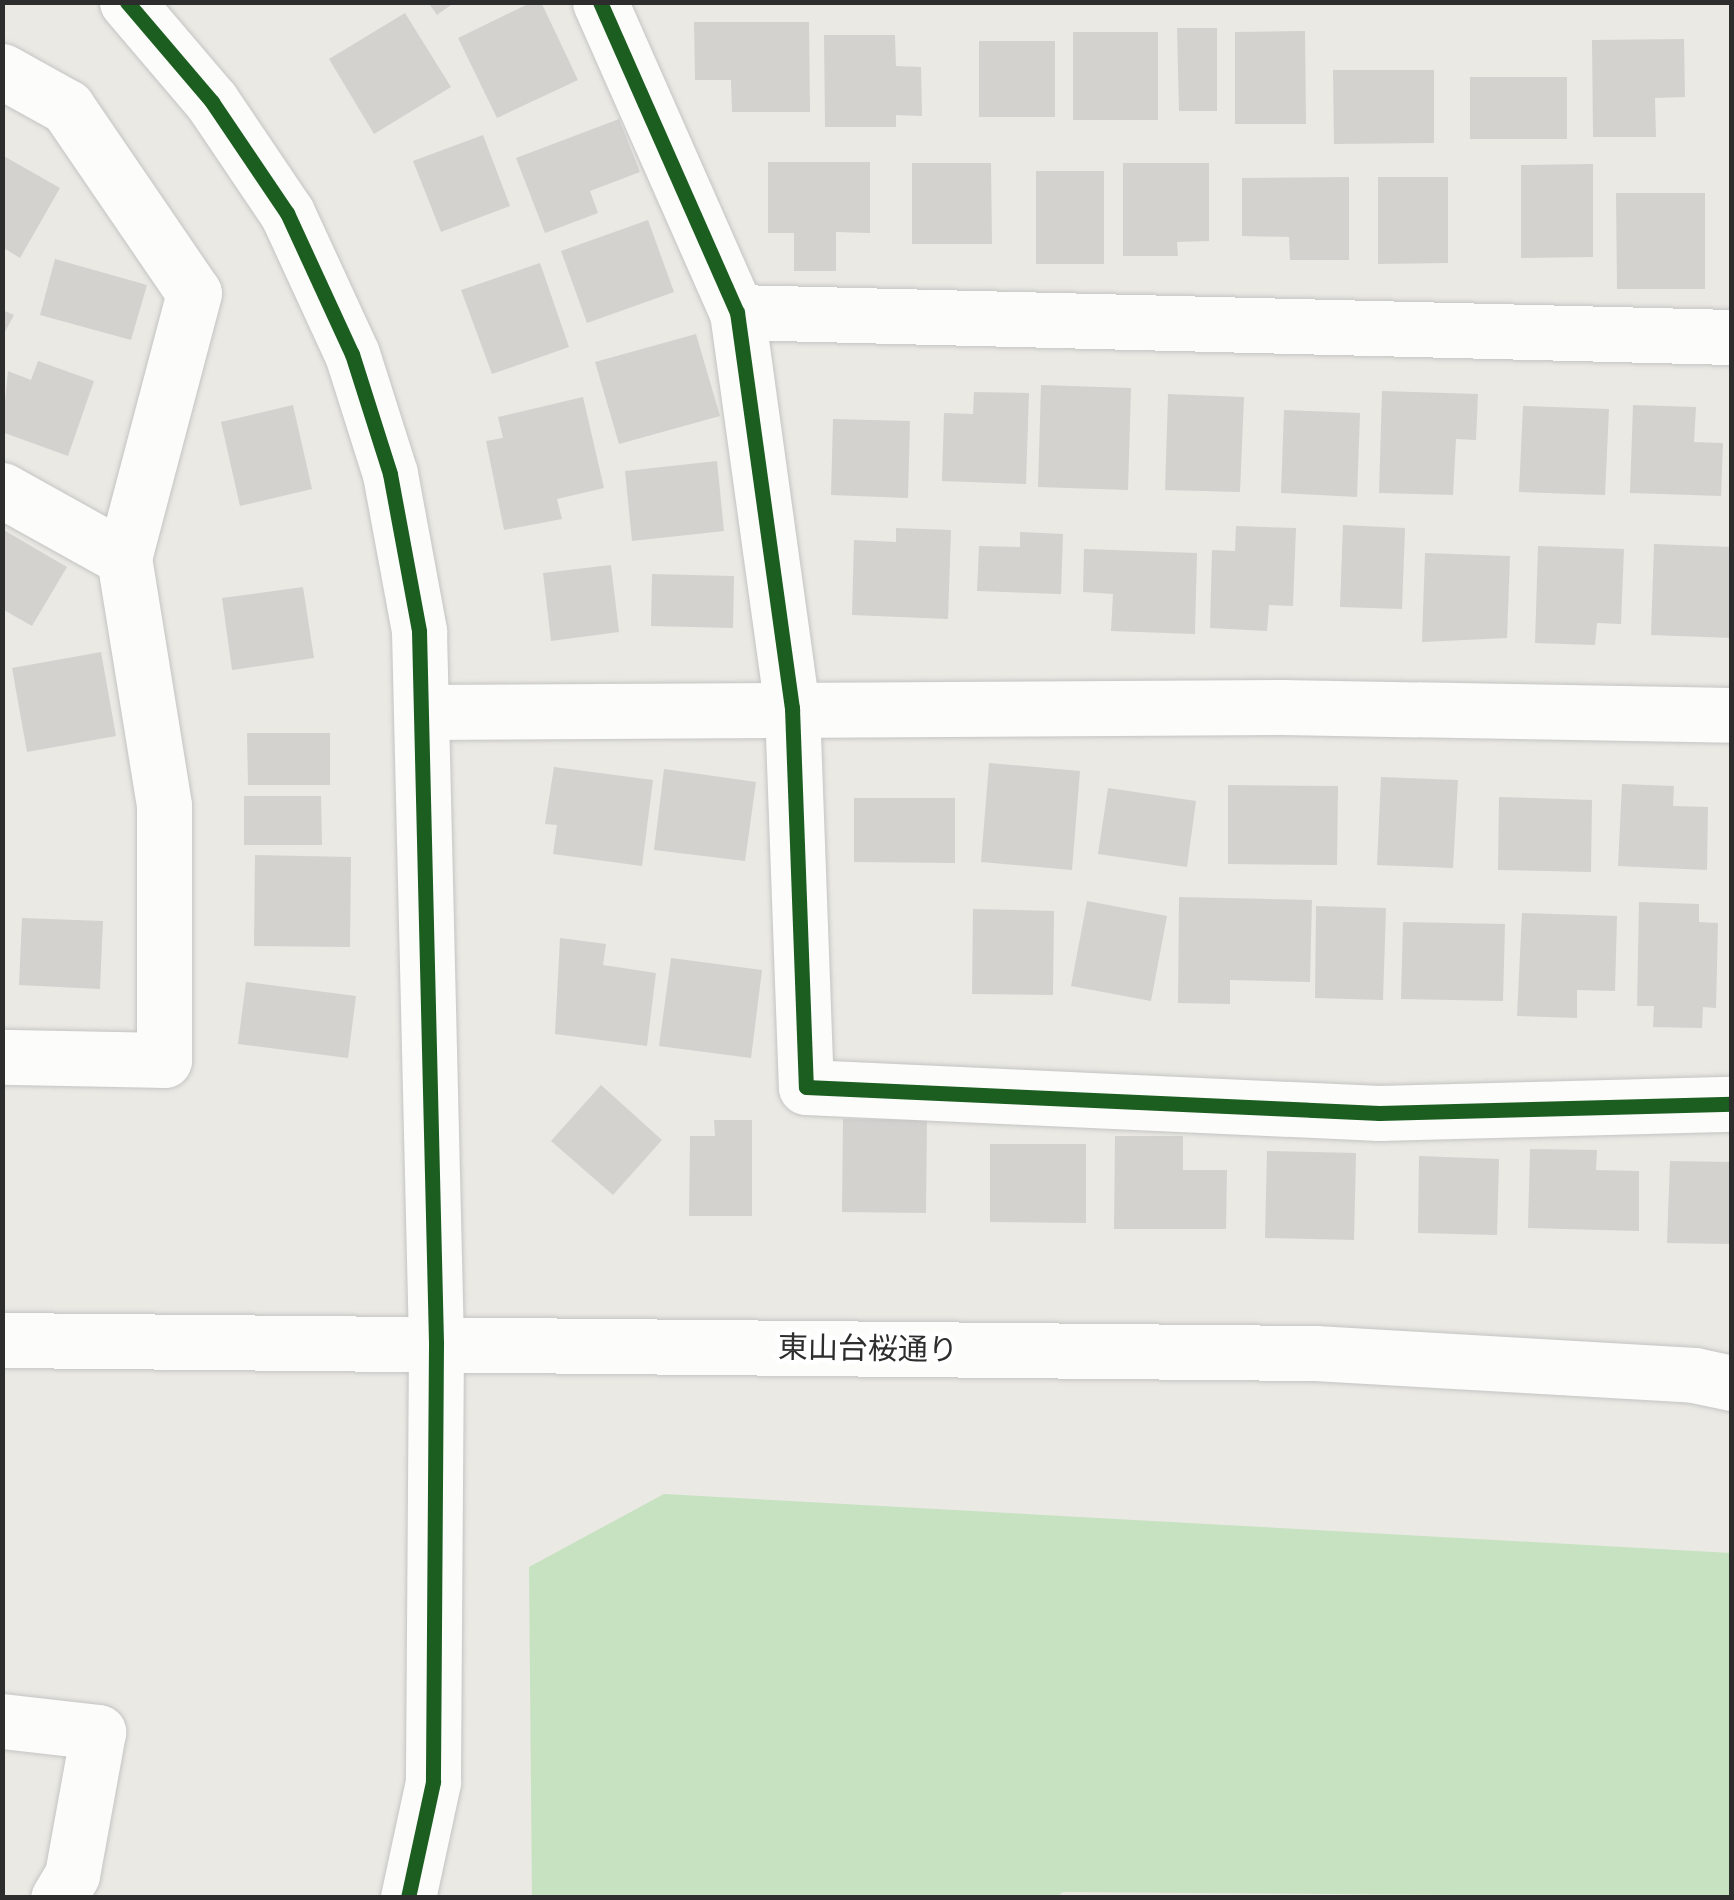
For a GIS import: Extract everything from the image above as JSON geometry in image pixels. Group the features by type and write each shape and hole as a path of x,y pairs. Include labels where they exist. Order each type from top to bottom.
{"street":[{"path":"127,2 212,102 286,213 352,354 390,474 419,631 425,712 436,1344 432,1782 408,1898"},
{"path":"600,2 737,312 792,708 806,1087 1379,1113 1732,1104"},
{"path":"2,71 66,108 194,293 124,558 164,806 164,1060 2,1057"},
{"path":"737,312 1732,337"},
{"path":"2,490 124,558"},
{"path":"425,712 792,708 1732,715"},
{"name":"東山台桜通り","path":"2,1340 1314,1353 1694,1375 1732,1383"},
{"path":"2,1721 98,1732 72,1874 58,1898"}],"green space":[{"path":"664,1494 1731,1553 1731,1897 1063,1892 1055,1898 532,1897 529,1567"}],"building":[{"path":"428,2 455,2 437,15"},
{"path":"532,2 541,2 578,80 497,118 458,38"},
{"path":"405,13 451,87 374,134 329,59"},
{"path":"694,22 809,22 810,112 732,112 731,80 695,80"},
{"path":"1177,28 1217,28 1217,111 1179,111"},
{"path":"1305,31 1306,124 1235,124 1235,32"},
{"path":"1073,32 1158,32 1158,120 1073,120"},
{"path":"824,35 895,35 896,66 921,67 922,116 896,115 896,127 825,127"},
{"path":"1684,39 1685,97 1655,98 1656,137 1593,137 1592,40"},
{"path":"979,41 1055,41 1055,117 979,117"},
{"path":"1333,70 1434,70 1434,143 1334,144"},
{"path":"1470,77 1567,77 1567,139 1470,139"},
{"path":"619,119 640,172 590,191 598,213 545,233 516,158"},
{"path":"483,135 510,206 441,232 413,161"},
{"path":"2,155 60,188 20,258 2,247"},
{"path":"768,162 870,162 870,233 836,232 836,271 794,271 794,233 768,233"},
{"path":"912,163 991,163 992,244 912,244"},
{"path":"1123,163 1209,163 1209,241 1177,242 1178,256 1123,256"},
{"path":"1593,164 1593,257 1521,258 1521,165"},
{"path":"1036,171 1104,171 1104,264 1036,264"},
{"path":"1349,177 1349,260 1290,260 1289,237 1242,236 1242,178"},
{"path":"1378,177 1448,177 1448,263 1378,264"},
{"path":"1616,193 1705,193 1705,289 1617,289"},
{"path":"648,220 674,292 587,323 561,251"},
{"path":"55,259 147,285 131,340 40,315"},
{"path":"540,263 569,347 492,374 461,290"},
{"path":"2,310 14,315 2,337"},
{"path":"696,334 720,416 619,444 595,362"},
{"path":"38,361 94,381 68,456 2,432 8,371 31,380"},
{"path":"1041,385 1131,388 1128,490 1038,487"},
{"path":"1382,391 1478,394 1476,440 1456,439 1453,495 1379,493"},
{"path":"974,392 1029,393 1026,484 942,481 944,413 973,414"},
{"path":"1168,394 1244,397 1240,492 1165,490"},
{"path":"583,397 604,488 557,499 562,519 504,530 486,441 503,438 498,417"},
{"path":"293,405 312,489 240,506 221,422"},
{"path":"1633,405 1696,407 1694,442 1723,443 1721,496 1630,493"},
{"path":"1523,406 1609,409 1605,495 1519,492"},
{"path":"1284,410 1360,413 1357,497 1281,493"},
{"path":"833,419 910,421 908,498 831,495"},
{"path":"717,461 724,531 632,541 625,471"},
{"path":"1343,525 1405,528 1402,609 1340,607"},
{"path":"1236,526 1296,528 1293,606 1269,605 1267,631 1210,628 1212,550 1235,551"},
{"path":"896,528 951,530 948,619 852,615 854,540 896,542"},
{"path":"2,529 67,567 32,626 2,609"},
{"path":"1020,532 1063,534 1061,594 977,591 979,546 1020,547"},
{"path":"1654,544 1732,547 1732,638 1651,635"},
{"path":"1538,546 1624,549 1621,624 1597,623 1595,645 1535,643"},
{"path":"1084,549 1197,553 1195,634 1111,631 1113,594 1083,592"},
{"path":"1425,553 1510,556 1507,638 1422,642"},
{"path":"611,565 619,632 551,641 543,573"},
{"path":"652,574 734,576 733,628 651,626"},
{"path":"303,587 314,658 232,670 222,598"},
{"path":"101,652 116,736 27,752 12,668"},
{"path":"247,733 330,733 330,785 248,785"},
{"path":"989,763 1080,771 1072,870 981,862"},
{"path":"554,767 653,780 642,866 553,854 557,825 545,824"},
{"path":"664,769 756,782 745,861 654,850"},
{"path":"1381,777 1458,780 1453,868 1377,865"},
{"path":"1622,784 1674,786 1673,806 1708,807 1707,870 1618,866"},
{"path":"1228,785 1338,786 1337,865 1228,864"},
{"path":"1108,788 1196,801 1187,867 1098,854"},
{"path":"244,796 321,796 322,845 244,845"},
{"path":"1499,797 1592,800 1591,872 1498,870"},
{"path":"854,798 955,798 955,863 854,862"},
{"path":"255,855 351,857 350,947 254,946"},
{"path":"1179,897 1312,900 1310,982 1230,980 1230,1004 1178,1003"},
{"path":"1087,901 1167,916 1151,1001 1071,986"},
{"path":"1639,902 1699,904 1699,922 1718,923 1716,1008 1703,1007 1702,1028 1653,1027 1654,1006 1637,1006"},
{"path":"1316,906 1386,908 1383,1000 1315,998"},
{"path":"973,909 1054,911 1053,995 972,994"},
{"path":"1522,913 1617,916 1615,991 1577,990 1577,1018 1517,1016"},
{"path":"22,918 103,921 100,989 19,985"},
{"path":"1403,922 1505,924 1503,1001 1401,999"},
{"path":"560,938 606,944 603,965 656,973 647,1046 555,1034"},
{"path":"671,958 762,970 751,1058 659,1046"},
{"path":"246,982 356,996 348,1058 238,1044"},
{"path":"601,1085 662,1140 613,1195 551,1141"},
{"path":"843,1119 927,1120 926,1213 842,1212"},
{"path":"714,1120 752,1120 752,1216 689,1216 690,1136 715,1136"},
{"path":"1115,1136 1183,1136 1183,1170 1227,1170 1226,1229 1114,1229"},
{"path":"990,1144 1086,1144 1086,1223 990,1222"},
{"path":"1530,1149 1597,1150 1596,1170 1639,1171 1639,1231 1528,1228"},
{"path":"1267,1151 1356,1153 1354,1240 1265,1238"},
{"path":"1419,1156 1499,1159 1497,1235 1418,1233"},
{"path":"1670,1161 1732,1162 1732,1244 1667,1243"}],"cycle path":[{"path":"127,2 212,102 287,213 352,354 390,474 419,631 436,1344 433,1782 408,1898"},
{"path":"600,2 737,312 792,708 806,1087 1379,1113 1732,1104"}]}
